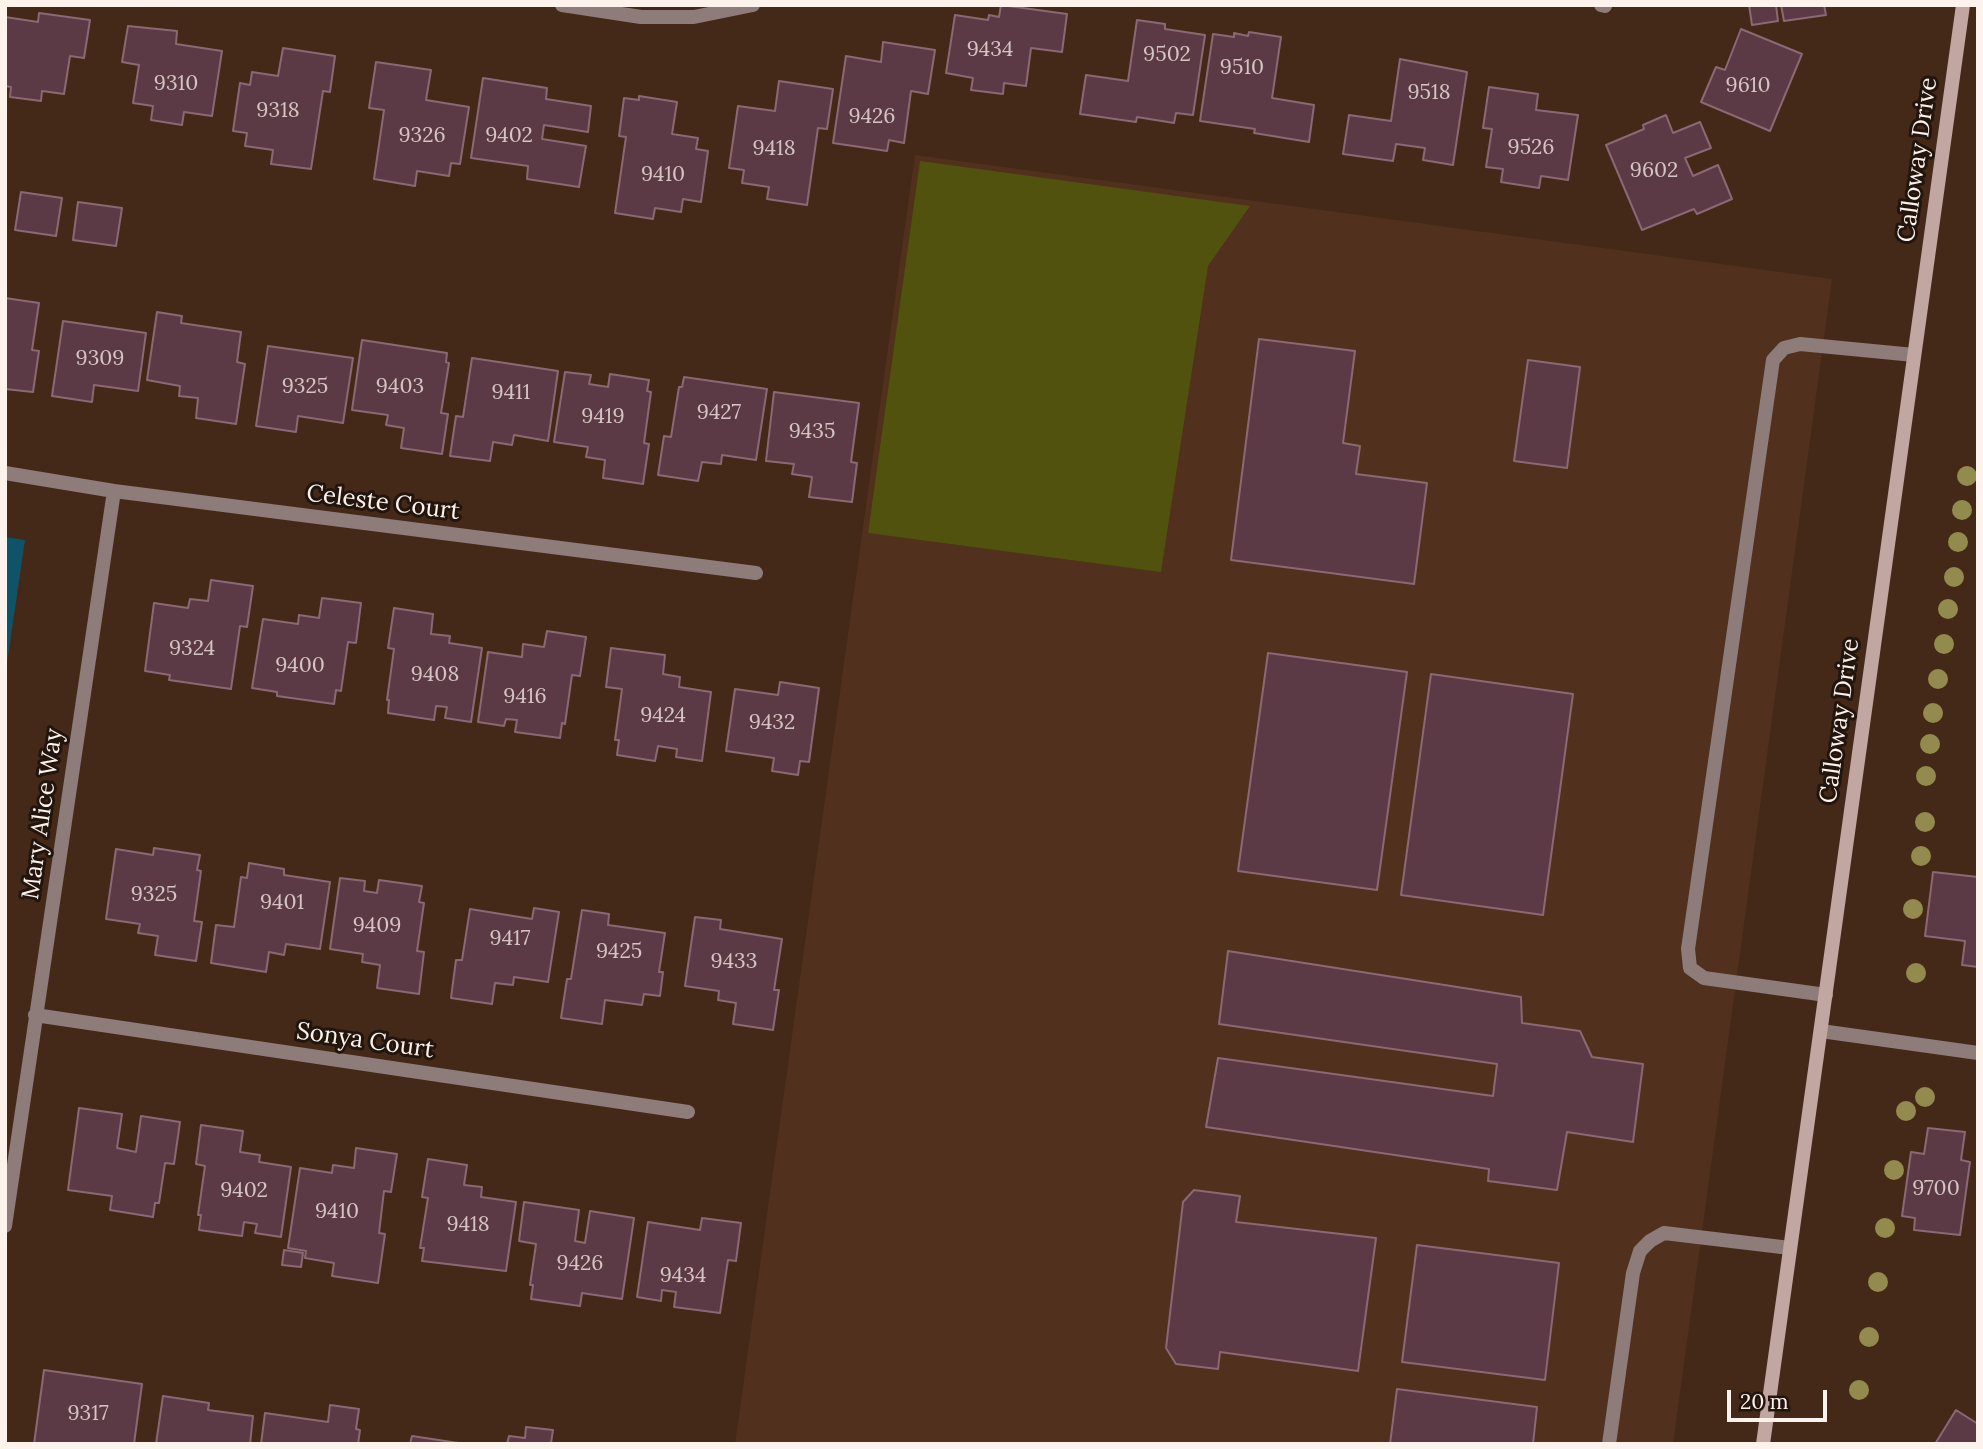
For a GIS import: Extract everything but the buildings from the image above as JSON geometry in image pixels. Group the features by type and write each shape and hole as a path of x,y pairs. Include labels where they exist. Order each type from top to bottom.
{"main road":[{"name":"Calloway Drive","path":"1763,1444 1963,5"}],"street":[{"path":"562,5 654,17 694,17 753,5"},
{"path":"1826,995 1704,978 1689,968 1688,949 1773,360 1784,348 1800,344 1914,355"},
{"name":"Celeste Court","path":"5,473 114,491 756,573"},
{"name":"Mary Alice Way","path":"5,1226 114,491"},
{"name":"Sonya Court","path":"36,1015 688,1112"},
{"path":"1821,1031 1978,1053"},
{"path":"1609,1444 1633,1273 1640,1251 1664,1233 1790,1248"}],"shaded area":[{"path":"915,155 1832,279 1673,1444 735,1444"},
{"path":"920,161 1250,206 1208,266 1161,572 868,533"}],"water":[{"path":"5,537 25,540 5,677"}]}
